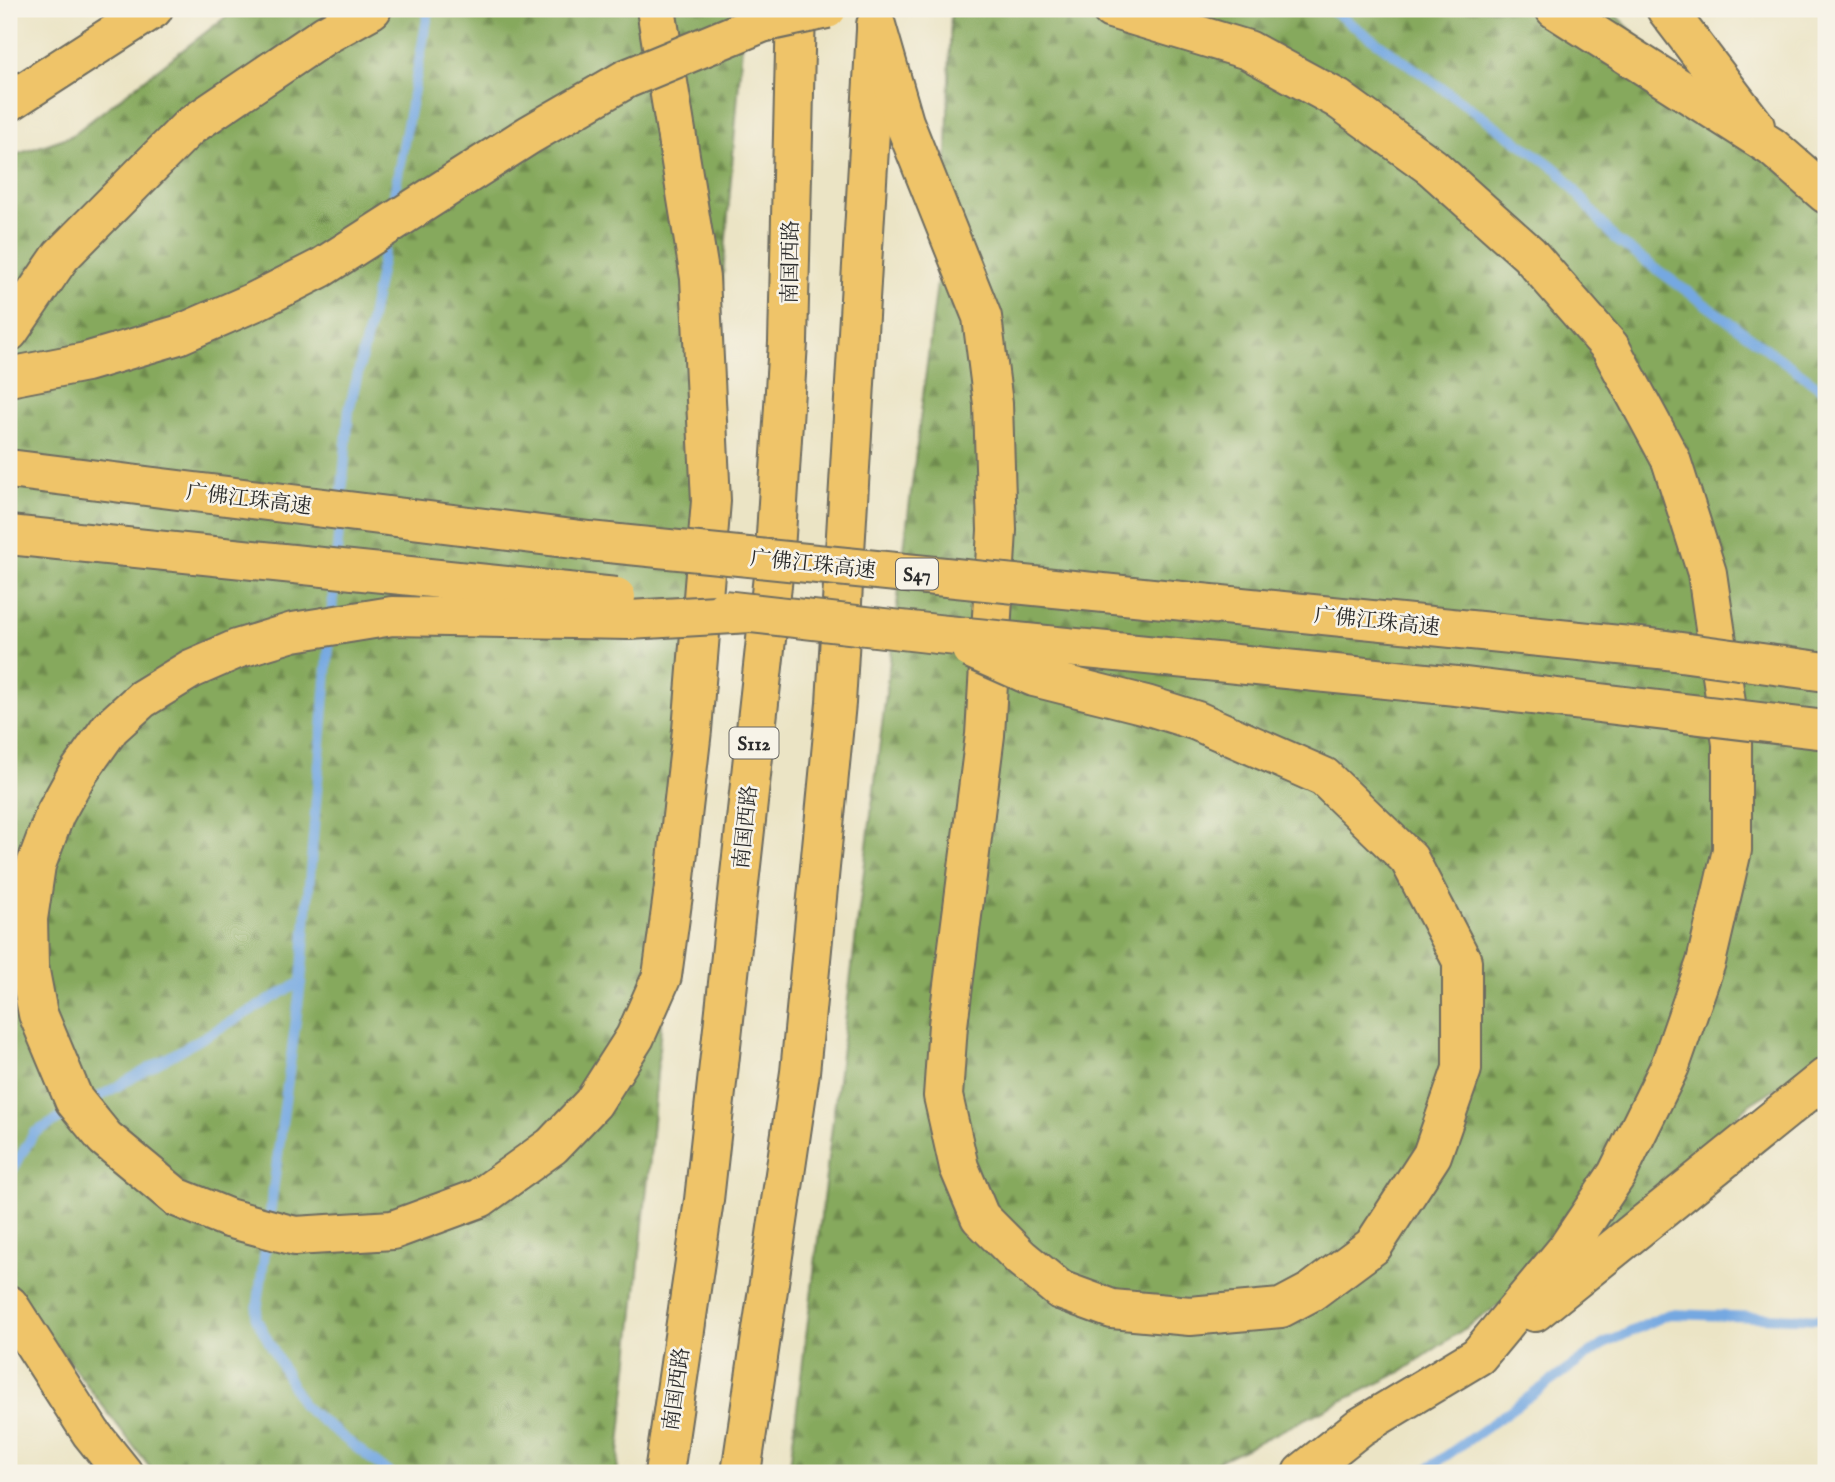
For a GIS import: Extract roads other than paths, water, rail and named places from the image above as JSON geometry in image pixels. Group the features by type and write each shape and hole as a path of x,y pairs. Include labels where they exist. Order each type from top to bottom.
{"main road":[{"path":"9,102 153,9"},
{"path":"9,332 61,256 190,127 325,35 372,9"},
{"path":"656,9 700,278 711,501 692,730 663,975 635,1037 593,1102 552,1146 480,1198 393,1230 295,1236 228,1218 176,1197 106,1138 74,1100 38,1014 29,966 28,919 36,865 60,804 110,728 142,699 191,669 237,649 293,632 392,616 629,620 751,613"},
{"name":"南国西路","path":"664,1473 704,1200 774,567 788,342 796,9"},
{"path":"9,377 86,362 177,335 254,302 321,268 529,135 626,79 762,23 827,9"},
{"path":"1111,9 1248,50 1338,99 1433,167 1529,254 1609,347 1671,460 1707,573 1732,744 1732,850 1706,962 1670,1066 1617,1174 1566,1250 1478,1356"},
{"path":"1555,9 1772,147 1826,194"},
{"path":"1666,9 1772,147"},
{"path":"876,17 904,121 982,317 993,404 997,530 985,735 948,1025 943,1096 959,1167 980,1217 1021,1258 1060,1290 1112,1309 1190,1316 1281,1308 1311,1292 1373,1246 1432,1155 1462,1069 1462,961 1409,859 1324,777 1197,721 1146,705 1034,677 937,634"},
{"path":"741,1473 800,1072 836,703 876,17"},
{"name":"广佛江珠高速","path":"9,469 589,541 1659,649 1826,672"},
{"path":"9,535 517,586 937,634 1456,686 1826,730"},
{"path":"1302,1473 1360,1427 1478,1356 1643,1228 1756,1132 1826,1077"},
{"path":"9,1305 92,1433 122,1473"}],"waterway":[{"path":"391,211 429,9"},
{"path":"1330,9 1558,170 1615,239 1826,392"},
{"path":"341,504 349,410 369,328 386,240"},
{"path":"336,560 340,519"},
{"path":"331,619 335,575"},
{"path":"88,1103 301,982 330,634"},
{"path":"269,1221 301,982"},
{"path":"9,1176 34,1133 72,1112"},
{"path":"267,1236 256,1318 303,1406 389,1473"},
{"path":"1422,1473 1602,1345 1669,1314 1826,1319"}]}
